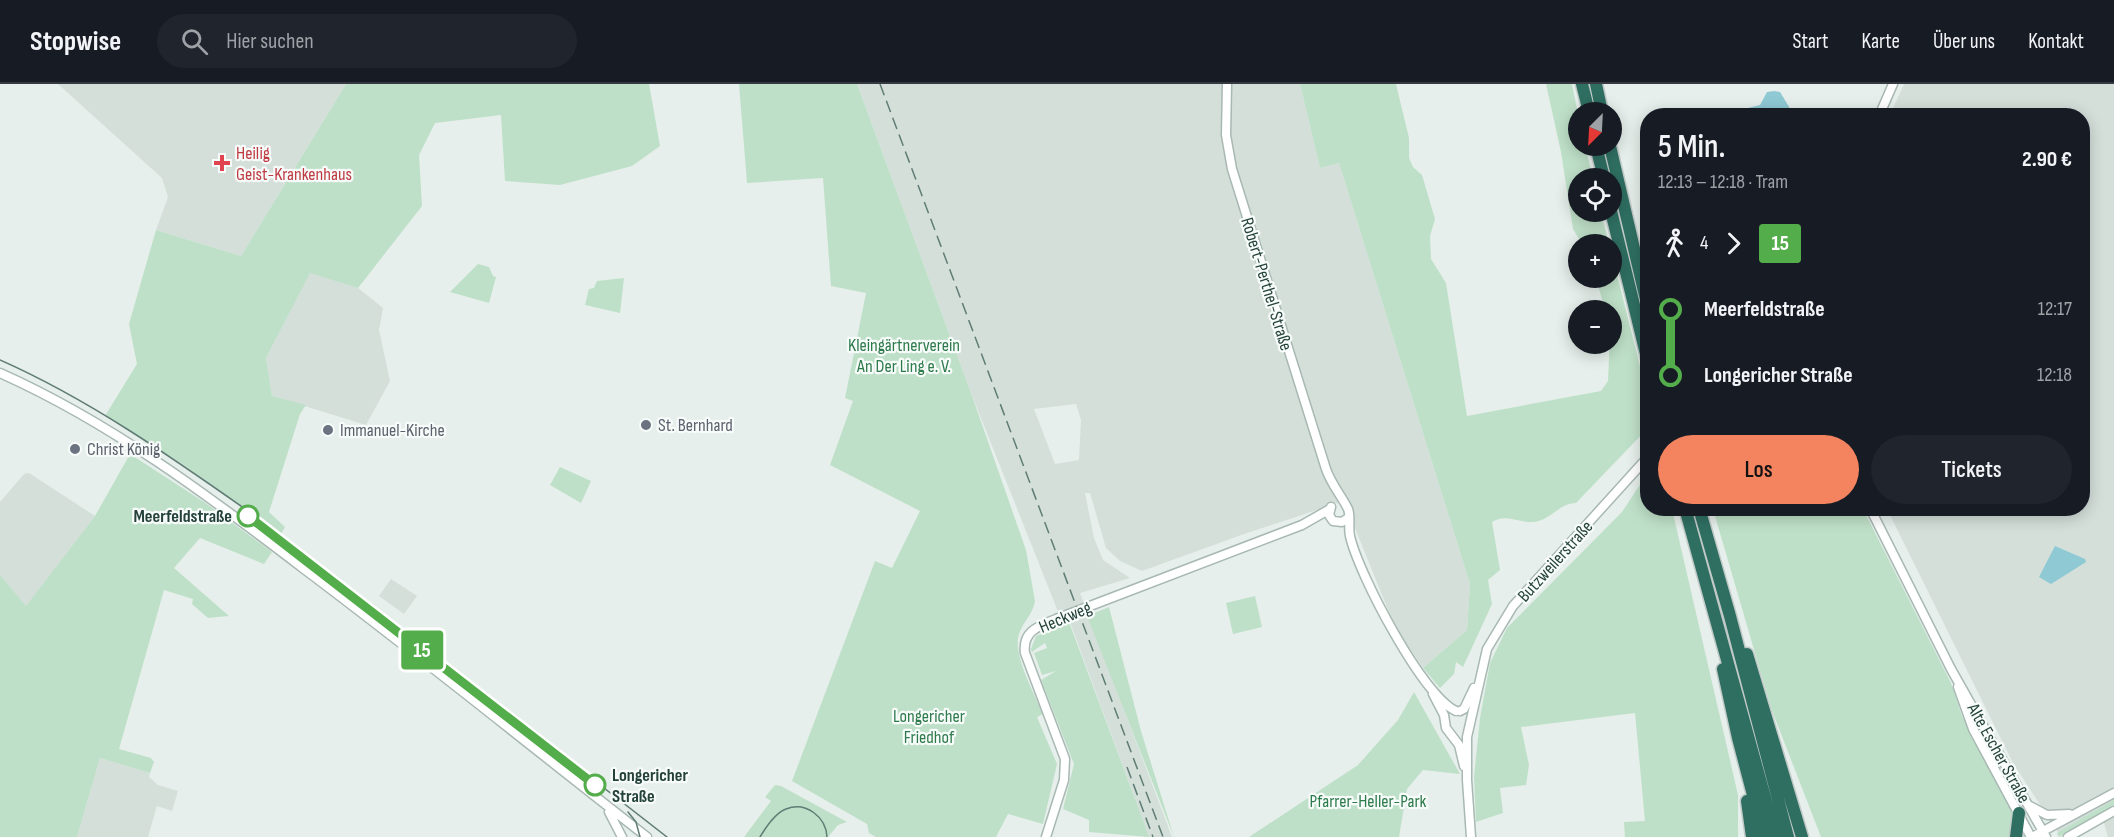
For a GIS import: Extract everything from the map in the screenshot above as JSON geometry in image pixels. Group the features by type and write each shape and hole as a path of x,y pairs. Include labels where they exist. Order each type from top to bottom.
{"highway":[{"path":"1582,84 1586,102"},
{"path":"1596,84 1600,102"},
{"path":"1612,156 1640,274"},
{"path":"1614,222 1640,329"},
{"path":"1687,516 1776,837"},
{"path":"1701,516 1788,837"},
{"path":"1730,616 1746,650 1802,837"},
{"path":"1723,644 1724,675 1764,837"},
{"path":"1738,738 1752,837"},
{"path":"1785,777 1810,837"},
{"path":"2016,837 2024,808"}],"street":[{"name":"Robert-Perthel-Straße","path":"1227,84 1226,135 1232,169 1329,479 1344,505"},
{"path":"1882,108 1893,84"},
{"path":"0,372 88,420 209,497 442,674 642,836"},
{"name":"Butzweilerstraße","path":"1471,719 1487,649 1503,618 1640,466"},
{"name":"Robert-Perthel-Straße","path":"1329,479 1331,507"},
{"path":"1350,537 1329,515 1331,507 1344,505 1348,512 1350,537 1382,615 1445,704 1467,714 1471,719 1467,737 1471,837"},
{"name":"Heckweg","path":"1046,837 1058,802 1066,764 1025,653 1024,644 1028,634 1038,626 1302,525 1331,507"},
{"name":"Alte Escher Straße","path":"1874,516 1951,669 1973,729 2024,808 2045,834"},
{"path":"1336,522 1348,518"},
{"name":"Heckweg","path":"1302,525 1336,522"},
{"name":"Butzweilerstraße","path":"1458,711 1468,702 1480,674"},
{"path":"1427,680 1452,735 1460,745 1467,780"},
{"path":"1446,723 1449,715 1458,711"},
{"path":"1452,735 1462,737 1470,730"},
{"path":"2032,837 2045,834 2080,810 2114,793"},
{"path":"599,800 615,821 622,837"},
{"path":"2024,808 2052,816 2080,810"},
{"name":"Alte Escher Straße","path":"2024,808 2032,837"},
{"path":"2071,836 2114,811"}],"shaded area":[{"name":"Heilig Geist-Krankenhaus","path":"58,84 346,84 241,256 156,230 168,197 162,178"},
{"path":"857,84 1300,84 1320,168 1339,163 1470,584 1467,630 1423,668 1395,627 1344,501 1142,571 1120,561 1106,548 1090,493 1085,493 1094,538 1103,560 1130,578 1080,593 1172,837 1149,837 1070,622 1063,624 971,393","holes":["1076,404 1081,420 1079,460 1055,464 1034,409"]},
{"path":"1904,84 2114,84 2114,837 2108,837 2104,823 2059,834 2013,763 1890,516 2090,516 2090,108 1893,108"},
{"path":"310,272 358,288 383,308 379,330 390,381 366,425 272,396 266,358"},
{"path":"29,473 95,516 26,607 0,575 0,502 24,474"},
{"path":"391,579 417,596 404,614 379,596"},
{"path":"100,758 150,773 149,777 158,785 178,791 172,811 157,806 148,837 77,837"}],"green space":[{"path":"346,84 649,84 660,146 632,166 560,185 505,181 501,115 435,123 419,155 422,206 358,288 310,273 266,358 272,396 306,405 300,414 269,512 285,527 281,534 181,463 105,416 137,364 129,324 156,230 241,256"},
{"name":"Longericher Friedhof","path":"739,84 857,84 971,393 1026,550 1035,601 1019,634 1019,652 1025,674 1043,714 1037,717 1057,764 1043,824 1008,814 996,837 876,837 869,833 867,824 792,781 875,561 892,568 920,511 830,465 853,401 845,398 866,293 831,286 823,178 747,183"},
{"path":"1300,84 1396,84 1409,138 1409,158 1413,167 1422,175 1435,219 1430,236 1431,259 1446,283 1467,416 1601,391 1608,381 1609,354 1622,354 1622,300 1602,300 1599,288 1620,288 1640,366 1640,436 1576,503 1564,506 1539,521 1528,522 1503,518 1492,522 1500,570 1488,580 1492,604 1463,667 1456,662 1454,674 1440,688 1423,668 1467,630 1470,584 1339,163 1320,168"},
{"path":"1546,84 1572,84 1576,102 1568,102 1568,156 1588,156 1590,168 1568,168 1568,197"},
{"path":"1572,222 1604,222 1606,234 1576,234"},
{"path":"478,264 489,267 493,276 496,277 489,303 450,292"},
{"path":"624,278 620,313 585,305 589,289 594,288 597,281"},
{"path":"130,454 204,502 272,552 264,564 200,538 174,568 229,616 208,618 192,604 193,599 164,590 119,749 151,758 154,762 150,773 100,758 77,837 0,837 0,575 26,606 95,516"},
{"path":"560,467 591,481 581,503 550,485"},
{"path":"1640,485 1640,516 1674,516 1738,795 1738,837 1625,837 1624,822 1645,821 1635,713 1521,727 1529,765 1526,785 1500,788 1503,813 1476,822 1474,777 1480,718 1490,663 1507,628 1622,512"},
{"path":"1715,516 1867,516 1951,683 1962,716 2014,815 2014,830 2009,837 1821,837 1771,708"},
{"path":"1255,596 1262,627 1233,634 1226,603"},
{"path":"1109,607 1141,731 1174,837 1087,616"},
{"path":"1069,622 1149,837 1089,832 1089,820 1063,809 1074,764 1041,680 1056,671 1042,675 1034,653 1047,648 1045,643 1032,652 1038,672 1031,649 1036,636"},
{"name":"Pfarrer-Heller-Park","path":"1414,692 1460,774 1423,770 1407,789 1399,837 1249,837 1358,765 1398,720"},
{"path":"775,785 781,786 847,822 838,825 828,837 744,837 771,801 765,797"},
{"path":"2114,800 2114,807 2059,837 2057,833"}],"water":[{"path":"1767,92 1780,92 1790,108 1748,108 1760,105"},
{"path":"2055,546 2085,559 2086,562 2051,584 2039,577"}],"tram line":[{"path":"0,360 97,410 248,511 667,837"},
{"name":"15","path":"248,516 595,785"},
{"path":"760,837 778,814 793,807 801,807 814,812 823,823 827,837"},
{"path":"628,812 636,822 640,837"}],"railway":[{"path":"880,84 1163,837"},
{"path":"1127,767 1153,837"}],"place":[{"name":"Heilig Geist-Krankenhaus","path":"222,163"},
{"name":"St. Bernhard","path":"646,425"},
{"name":"Immanuel-Kirche","path":"328,430"},
{"name":"Christ König","path":"75,449"},
{"name":"Meerfeldstraße","path":"248,516"},
{"name":"Longericher Straße","path":"595,785"}],"park label":[{"name":"Kleingärtnerverein An Der Ling e. V.","path":"904,355"}]}
